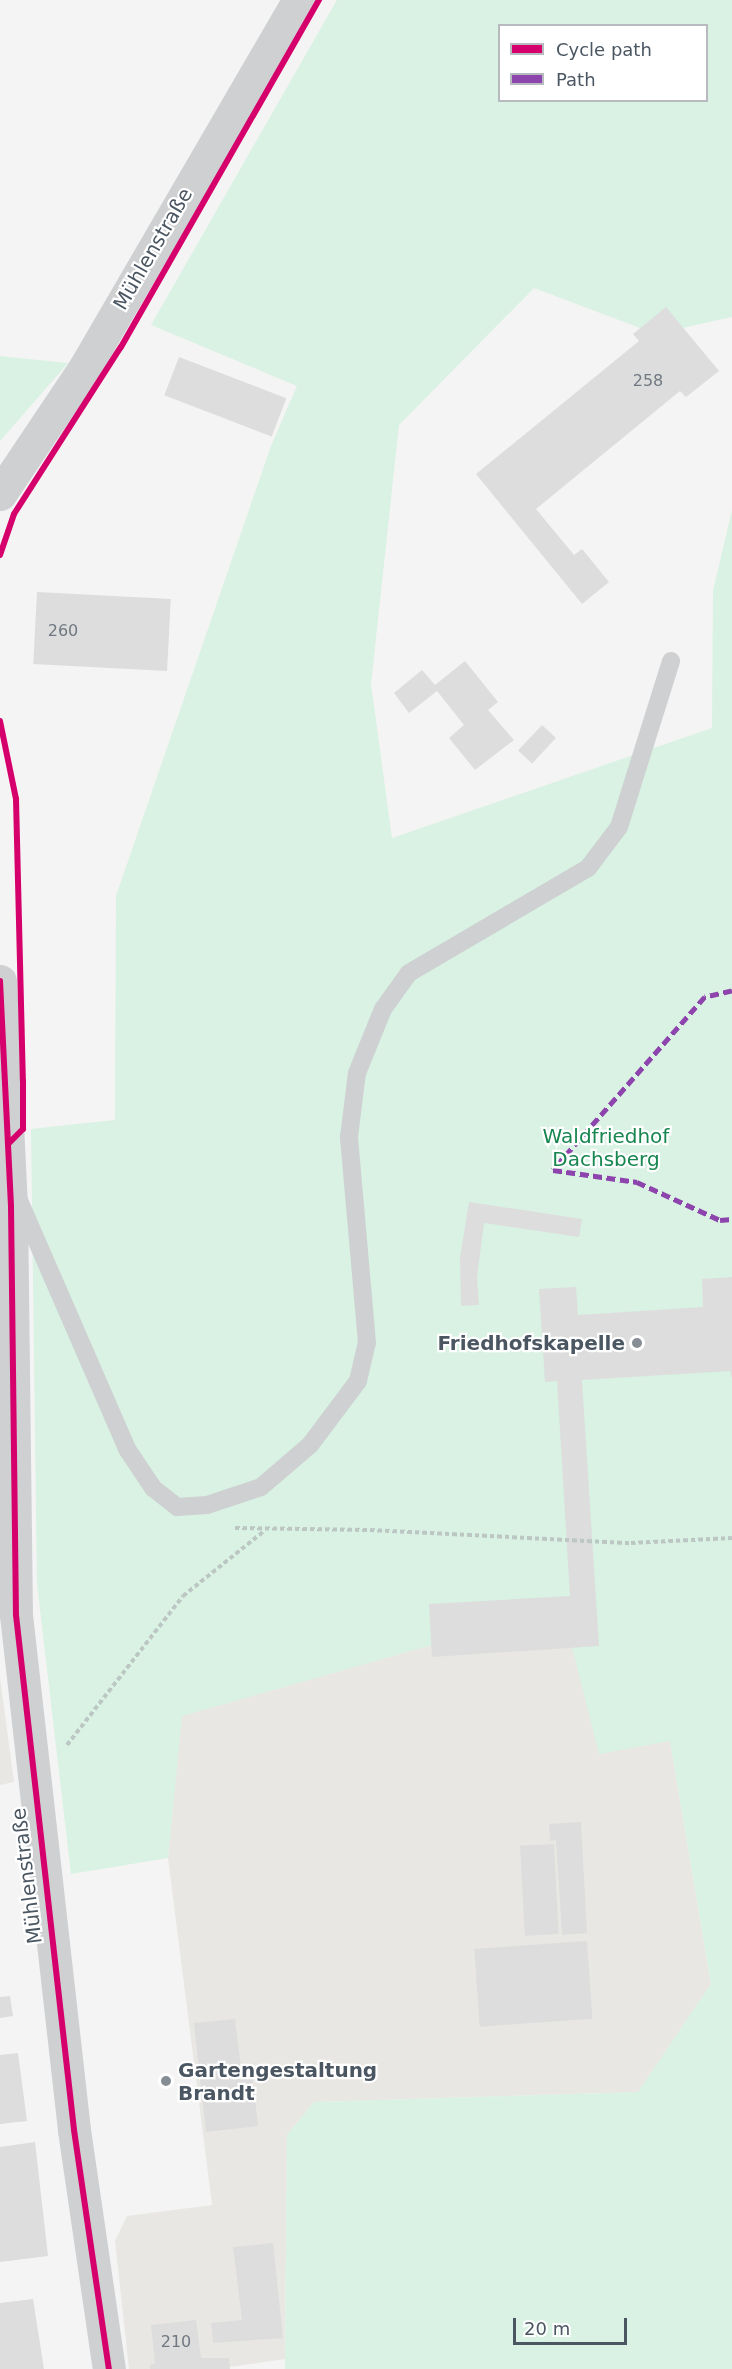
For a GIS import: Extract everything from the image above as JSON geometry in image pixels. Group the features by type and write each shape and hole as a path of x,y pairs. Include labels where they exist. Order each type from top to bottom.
{"street":[{"name":"Mühlenstraße","path":"0,494 85,367 299,0"},
{"name":"Mühlenstraße","path":"0,981 9,1177 16,1615 73,2118 109,2369"}],"lane":[{"path":"9,1177 127,1449 153,1488 177,1507 207,1505 261,1487 310,1445 358,1381 367,1343 349,1137 357,1073 383,1009 409,973 588,868 619,827 670,661"}],"path":[{"path":"65,1747 183,1596 264,1530"}],"shaded area":[{"path":"562,1608 670,1741 711,1984 638,2092 314,2102 287,2135 285,2359 216,2369 129,2369 115,2241 127,2216 212,2205 168,1858 181,1716"},
{"path":"0,1677 14,1782 0,1785"}],"green space":[{"name":"Waldfriedhof Dachsberg","path":"337,0 732,0 732,317 656,334 534,288 399,425 371,684 392,838 712,728 713,591 732,510 732,2369 285,2369 287,2135 314,2102 638,2092 711,1984 670,1741 599,1754 562,1608 182,1716 168,1858 71,1874 37,1584 31,1129 115,1120 116,896 271,446 297,386 151,325"},
{"path":"0,356 68,363 0,441"}],"building":[{"path":"666,307 719,371 686,397 680,391 536,509 574,555 582,549 609,582 582,604 476,474 639,341 633,334"},
{"path":"179,357 286,398 272,436 164,395"},
{"path":"37,592 171,599 167,671 33,664"},
{"path":"465,661 498,702 488,710 514,740 475,770 449,738 464,725 437,691 409,713 394,693 422,670 435,685"},
{"path":"542,725 556,738 532,764 518,751"},
{"path":"469,1202 582,1219 579,1237 484,1223 477,1278 479,1305 461,1306 460,1257"},
{"path":"732,1277 732,1378 730,1371 582,1380 599,1646 432,1657 429,1604 570,1596 557,1381 545,1382 539,1289 576,1287 578,1315 703,1307 702,1279"},
{"path":"581,1822 587,1933 562,1935 556,1840 550,1841 549,1824"},
{"path":"554,1844 559,1934 525,1936 520,1846"},
{"path":"587,1941 592,2019 480,2027 474,1949"},
{"path":"10,1996 13,2016 0,2018 0,1997"},
{"path":"235,2019 242,2075 252,2074 258,2126 206,2132 194,2023"},
{"path":"18,2053 27,2121 0,2124 0,2055"},
{"path":"35,2142 48,2256 0,2262 0,2147"},
{"path":"273,2243 283,2338 213,2343 211,2323 242,2320 233,2247"},
{"path":"33,2299 44,2369 0,2369 0,2303"},
{"path":"196,2320 201,2358 229,2358 230,2369 150,2369 150,2365 155,2364 151,2325"}],"marked path":[{"path":"732,991 705,997 553,1170 637,1182 720,1220 732,1219"}],"cycle path":[{"path":"0,555 14,514 121,347 319,0"},
{"path":"0,721 16,799 23,1081 23,1129 8,1144"},
{"path":"0,981 11,1207 16,1615 74,2130 109,2369"}],"place":[{"name":"Friedhofskapelle","path":"637,1343"},
{"name":"Gartengestaltung Brandt","path":"166,2081"}]}
